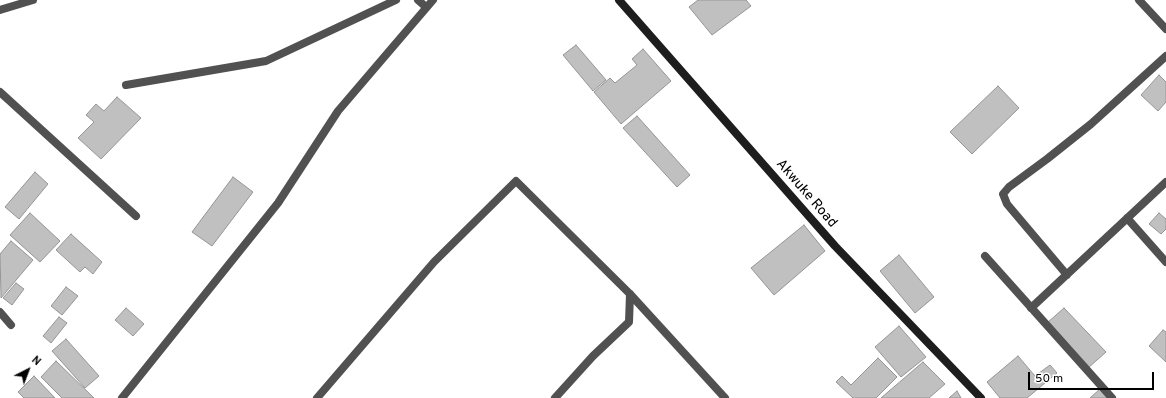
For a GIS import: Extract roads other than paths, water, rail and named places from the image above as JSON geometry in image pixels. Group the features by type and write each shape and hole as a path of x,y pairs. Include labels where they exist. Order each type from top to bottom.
{"main road":[{"name":"Akwuke Road","path":"619,0 835,246 981,398"}],"street":[{"path":"0,10 34,0"},
{"path":"126,85 266,61 396,0"},
{"path":"418,0 426,7"},
{"path":"122,398 278,204 338,111 433,0"},
{"path":"1139,0 1166,29"},
{"path":"1067,275 1006,204 1003,194 1009,187 1048,159 1091,124 1166,56"},
{"path":"0,92 136,216"},
{"path":"317,398 434,262 516,181 630,294 725,398"},
{"path":"1031,308 1166,182"},
{"path":"1127,218 1166,262"},
{"path":"985,256 1112,398"},
{"path":"556,398 592,356 629,322 630,294"},
{"path":"0,312 11,325"}]}
